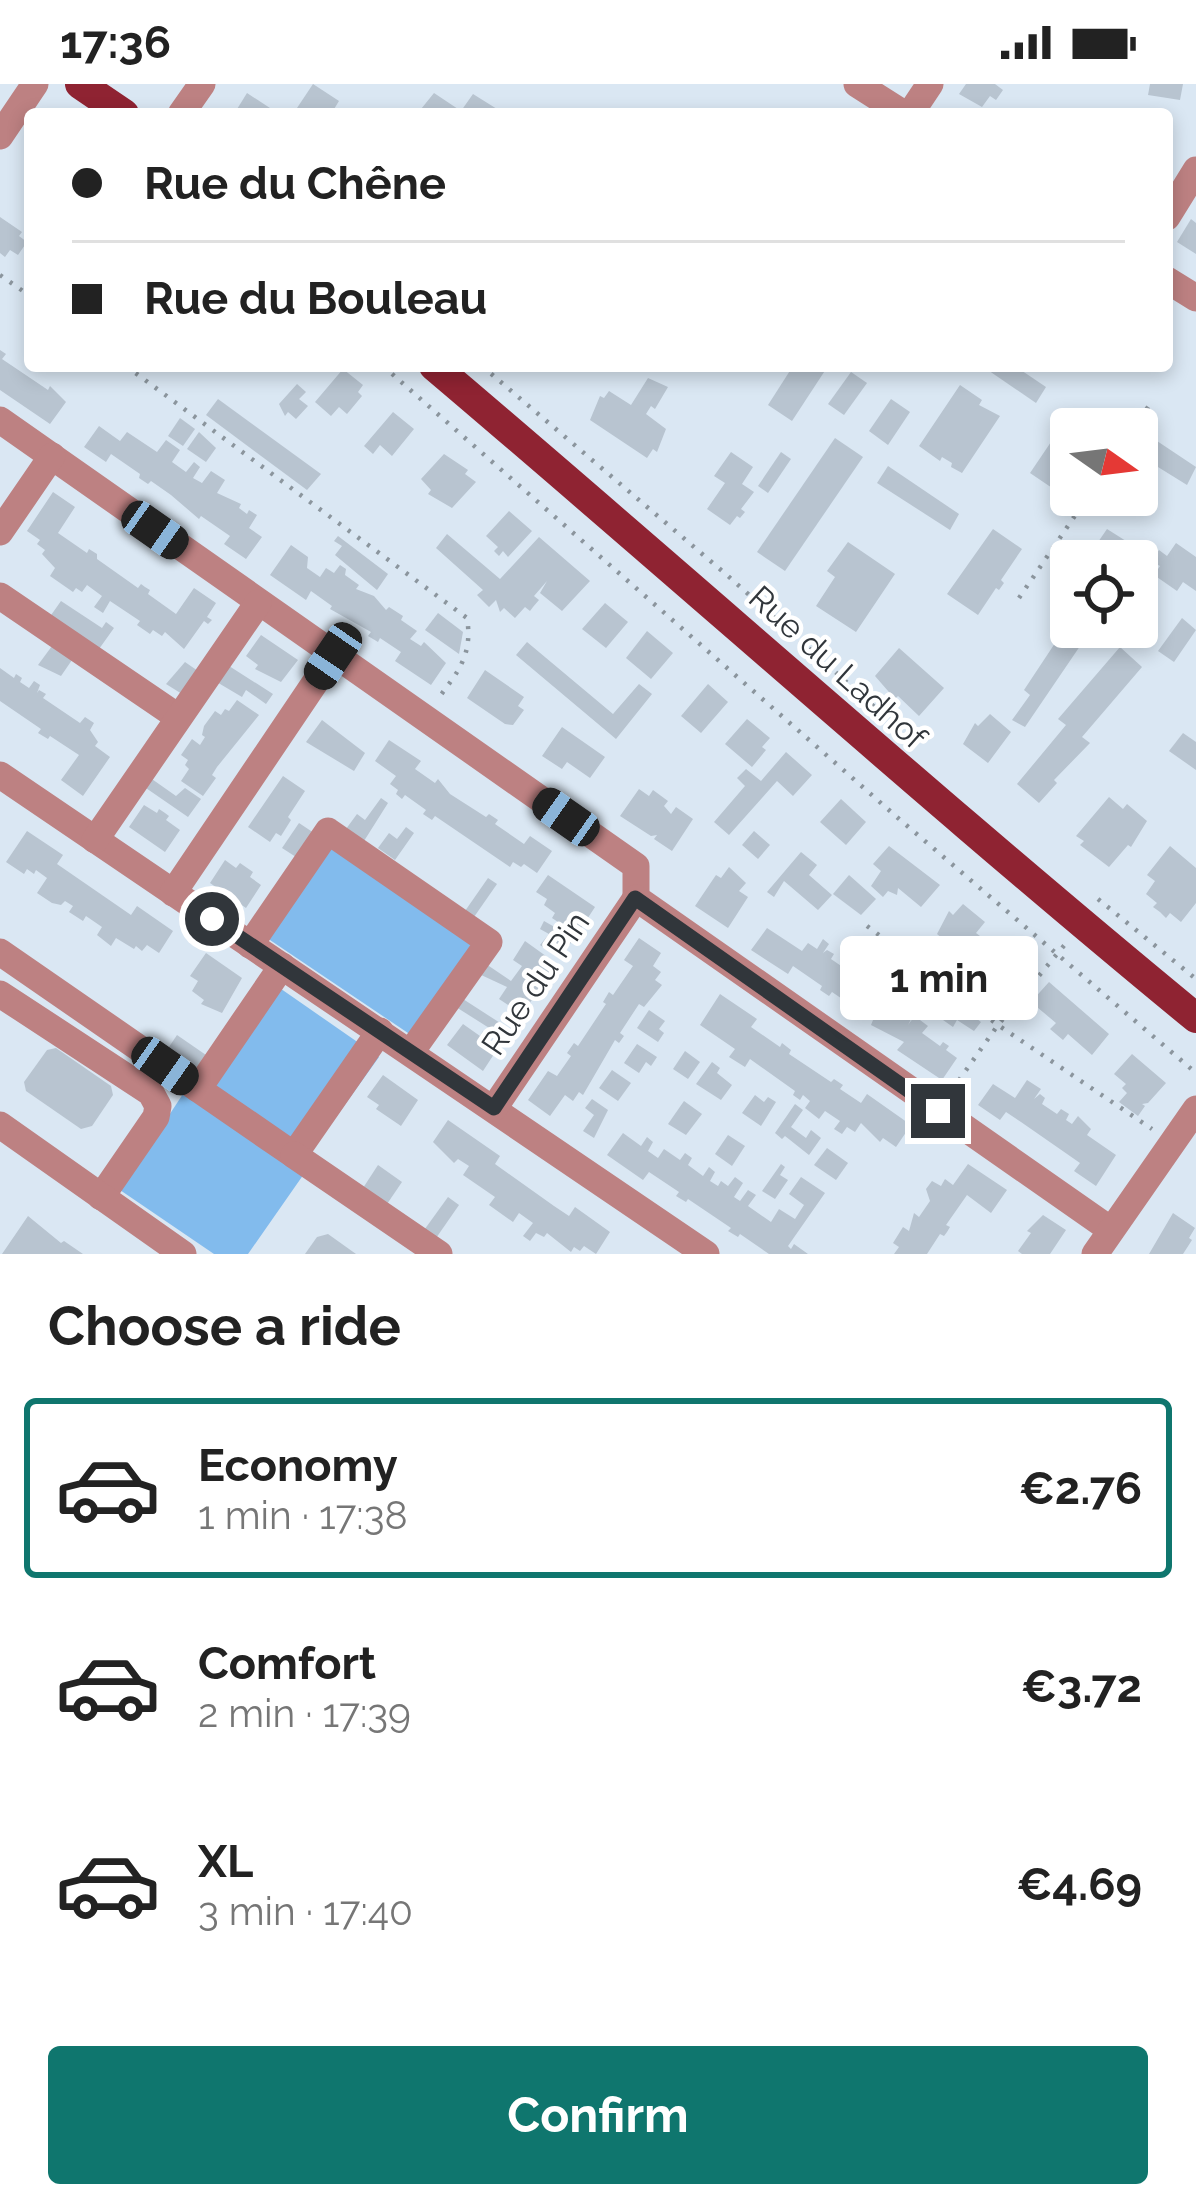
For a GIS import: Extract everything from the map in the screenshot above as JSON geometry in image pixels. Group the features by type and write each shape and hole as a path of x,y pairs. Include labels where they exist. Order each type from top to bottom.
{"main road":[{"path":"80,84 115,108"},
{"name":"Rue du Ladhof","path":"441,372 642,541 968,831 1196,1018"}],"street":[{"path":"0,136 35,84"},
{"path":"857,84 897,108"},
{"path":"912,108 930,84"},
{"path":"1173,208 1196,170"},
{"path":"0,420 636,866 635,898 1111,1230"},
{"path":"0,532 52,457"},
{"path":"0,596 178,717"},
{"path":"95,840 258,602"},
{"path":"173,893 333,656"},
{"path":"0,775 706,1254"},
{"path":"250,945 328,831 488,942 411,1052"},
{"name":"Rue du Pin","path":"494,1108 635,898"},
{"path":"0,952 439,1254"},
{"path":"198,1089 282,966"},
{"path":"0,994 152,1094 158,1106 157,1117 101,1197"},
{"path":"294,1156 380,1031"},
{"path":"1094,1254 1196,1108"},
{"path":"0,1126 183,1254"}],"path":[{"path":"134,372 467,618 471,640 466,662 424,718"},
{"path":"389,372 1196,1073"},
{"path":"489,372 693,545 899,730"},
{"path":"1147,408 1152,401"},
{"path":"1019,598 1075,516"},
{"path":"1090,893 1196,979"},
{"path":"938,1111 998,1024 1082,924"},
{"path":"867,926 998,1024 1172,1143"}],"shaded area":[{"path":"333,844 475,943 411,1035 267,938"},
{"path":"261,975 379,1057 301,1166 306,1171 248,1254 214,1254 120,1190"}],"building":[{"path":"313,84 339,101 335,108 297,108"},
{"path":"966,84 995,84 1003,90 982,107 959,94"},
{"path":"1150,84 1183,84 1180,100 1148,95"},
{"path":"247,93 270,108 238,108"},
{"path":"434,93 456,108 422,108"},
{"path":"473,94 495,108 463,108"},
{"path":"0,217 22,232 24,246 18,255 10,250 5,257 0,253"},
{"path":"1191,219 1196,223 1196,254 1177,242"},
{"path":"0,350 6,354 2,359 48,390 50,386 66,402 50,424 0,390"},
{"path":"340,372 363,385 358,392 362,396 347,414 339,407 331,416 315,402"},
{"path":"789,372 824,372 792,421 768,405"},
{"path":"851,372 867,383 844,415 828,404"},
{"path":"991,372 1024,372 1046,387 1036,403"},
{"path":"648,378 668,387 655,409 651,406 646,414 666,429 657,452 653,449 647,458 590,420 600,396 604,398 609,391 631,405"},
{"path":"297,384 306,392 299,399 308,406 296,419 288,412 285,416 279,404"},
{"path":"960,385 982,400 979,405 1000,416 962,473 919,446"},
{"path":"218,399 321,474 307,490 206,415"},
{"path":"891,399 910,412 888,445 869,431"},
{"path":"393,412 414,429 392,456 380,445 373,454 364,446"},
{"path":"180,418 195,429 183,446 168,436"},
{"path":"99,426 120,441 127,432 157,452 166,440 180,450 172,462 186,472 194,462 200,467 193,478 202,483 211,471 225,480 217,493 241,504 239,508 247,514 249,510 257,515 249,528 262,537 246,559 224,544 230,536 199,519 151,481 148,484 139,478 140,474 111,454 106,462 84,447"},
{"path":"199,432 216,448 206,462 187,449"},
{"path":"835,438 863,457 785,571 757,552"},
{"path":"1158,442 1196,467 1187,485 1158,467"},
{"path":"1050,443 1050,487 1030,473"},
{"path":"731,452 753,467 742,484 754,492 741,509 745,512 730,525 707,509 725,483 714,476"},
{"path":"781,452 791,459 768,493 758,486"},
{"path":"444,454 468,470 465,474 476,482 452,508 428,494 431,490 421,479"},
{"path":"888,466 959,514 950,530 877,483"},
{"path":"53,492 75,507 58,533 87,553 89,549 97,554 97,559 138,588 141,584 150,590 148,594 176,614 194,588 216,603 207,617 212,620 204,621 184,649 165,632 150,634 137,625 140,621 110,601 103,613 94,607 102,596 87,585 82,592 76,588 73,592 50,576 55,568 42,554 40,540 27,531"},
{"path":"509,511 532,531 508,557 503,551 499,556 494,551 498,547 486,536"},
{"path":"993,529 1022,549 1001,580 1004,583 978,615 947,594"},
{"path":"1107,529 1124,540 1099,540"},
{"path":"447,534 500,579 539,537 590,581 562,611 540,593 547,581 534,596 539,600 530,611 525,607 515,618 504,608 500,612 496,600 489,607 477,595 483,590 436,548"},
{"path":"338,536 388,574 377,590 335,555 342,546 334,541"},
{"path":"848,542 895,574 856,632 816,606 835,577 827,571"},
{"path":"1176,543 1196,557 1196,591 1183,582 1177,591 1158,578 1158,551 1167,556"},
{"path":"291,545 308,557 307,568 320,577 326,568 334,573 340,565 359,585 356,589 403,616 401,620 417,631 410,639 421,646 424,642 446,663 431,685 395,661 401,652 368,636 371,632 330,609 311,591 306,600 270,575"},
{"path":"61,601 102,628 106,622 114,628 99,649 49,618"},
{"path":"605,603 628,622 606,648 582,629"},
{"path":"438,613 463,632 459,654 425,630"},
{"path":"1182,618 1196,630 1174,662 1158,651"},
{"path":"647,631 673,653 651,679 626,658"},
{"path":"261,635 298,660 281,682 255,669 258,665 246,656"},
{"path":"527,642 613,714 639,684 652,694 616,739 516,655"},
{"path":"52,646 72,660 61,676 38,665"},
{"path":"899,648 944,688 919,716 875,676"},
{"path":"1052,648 1079,648 1025,727 1012,720 1030,695 1024,690"},
{"path":"1119,648 1142,667 1082,737 1090,743 1039,803 1017,784 1066,725 1058,719"},
{"path":"185,662 198,671 182,694 166,684"},
{"path":"226,664 273,694 266,704 246,690 242,697 215,681"},
{"path":"0,668 22,678 20,682 29,688 34,681 40,685 37,693 46,694 43,698 80,723 85,717 94,723 90,730 98,742 95,746 110,757 83,796 61,780 79,755 38,733 41,729 0,701"},
{"path":"485,670 524,697 518,706 524,710 513,725 467,698"},
{"path":"708,684 728,702 701,733 681,716"},
{"path":"237,700 259,715 217,767 212,775 216,778 203,796 181,781 189,769 181,755 192,739 200,745 204,726 215,711 221,715 229,711"},
{"path":"990,714 1011,732 988,763 963,744 975,723 978,726"},
{"path":"747,719 770,738 752,767 725,744"},
{"path":"322,720 365,753 354,771 306,742"},
{"path":"562,727 605,757 590,778 567,762 562,769 542,756"},
{"path":"1183,733 1196,742 1196,770 1169,751"},
{"path":"389,740 421,761 415,769 435,783 438,779 450,794 498,820 495,824 524,844 530,836 552,851 537,873 524,864 513,862 510,867 435,816 432,820 423,814 426,810 405,795 402,799 396,794 398,790 390,784 396,776 375,761"},
{"path":"786,752 812,775 793,796 777,781 729,835 714,822 745,786 737,778 746,769 761,781"},
{"path":"283,776 305,791 281,836 276,833 270,842 248,827"},
{"path":"149,777 176,796 185,788 201,799 188,817 143,786"},
{"path":"639,789 649,796 653,790 668,801 664,806 671,814 676,807 693,819 672,851 654,839 657,835 651,836 620,816"},
{"path":"1109,797 1123,809 1127,804 1147,821 1131,847 1109,867 1080,845 1084,841 1076,836"},
{"path":"381,798 388,803 364,841 346,829 357,814 365,820"},
{"path":"841,799 866,822 846,845 820,822"},
{"path":"144,805 165,813 166,820 180,830 165,852 129,827"},
{"path":"299,823 314,833 296,857 282,848"},
{"path":"406,827 414,833 395,860 378,848 389,833 397,839"},
{"path":"27,831 63,855 57,864 131,915 137,906 173,931 159,953 147,945 142,951 134,949 116,938 111,946 97,935 102,927 69,912 73,906 65,901 52,903 37,893 47,878 36,870 34,874 27,869 24,874 6,862"},
{"path":"754,831 770,845 758,859 742,845"},
{"path":"889,846 940,885 921,907 898,888 897,895 888,891 883,897 871,886 881,871 873,864"},
{"path":"1170,846 1196,868 1196,903 1181,922 1170,913 1166,918 1146,894 1155,881 1147,875"},
{"path":"801,852 817,865 809,875 832,895 818,910 784,881 774,897 767,892"},
{"path":"225,860 253,872 250,877 261,885 246,908 210,883"},
{"path":"729,867 746,883 739,891 748,897 728,928 695,906 716,875 721,878"},
{"path":"548,875 595,907 580,930 552,918 555,913 544,905 547,899 536,892"},
{"path":"849,875 876,899 861,915 833,894"},
{"path":"488,878 497,884 474,917 465,911"},
{"path":"963,904 985,922 976,933 980,936 972,938 960,953 937,934 949,911 953,915"},
{"path":"544,921 574,938 560,959 540,945 549,934 540,929"},
{"path":"767,928 802,951 808,943 817,949 823,939 829,944 823,953 834,954 831,959 847,970 851,966 861,980 865,975 878,985 875,989 894,995 891,1000 905,1010 910,1003 917,1008 908,1025 919,1010 925,1014 920,1020 928,1026 922,1033 940,1046 943,1042 949,1046 946,1050 957,1058 942,1080 897,1050 904,1042 871,1025 873,1020 832,992 829,996 820,990 822,986 793,966 788,974 751,950"},
{"path":"639,938 661,953 653,966 661,972 655,980 662,985 644,1007 639,1004 620,1033 624,1036 619,1043 615,1040 583,1095 579,1092 573,1101 565,1095 550,1116 528,1100 548,1071 557,1076 571,1056 567,1053 574,1043 578,1046 606,1004 609,992 613,995 633,966 624,960"},
{"path":"1006,939 1026,956 1024,964 995,992 975,975 984,964 977,959 990,944 997,950"},
{"path":"525,941 557,964 522,1014 499,999 507,987 479,974 486,964 511,981 522,966 513,960"},
{"path":"882,949 897,963 885,980 871,964"},
{"path":"206,953 242,978 222,1013 201,1004 204,1000 192,991 198,981 190,976"},
{"path":"1049,982 1109,1034 1092,1055 1068,1034 1063,1040 1050,1029 1056,1023 1031,1002"},
{"path":"923,983 940,994 930,1008 912,998"},
{"path":"720,994 757,1019 751,1027 780,1047 782,1043 791,1050 789,1054 831,1082 834,1079 843,1085 840,1089 861,1103 867,1094 911,1125 896,1147 883,1138 880,1142 861,1123 855,1132 847,1127 842,1134 834,1129 840,1121 825,1111 819,1119 805,1108 810,1101 803,1095 800,1100 793,1095 795,1091 750,1059 745,1067 729,1057 735,1049 700,1025"},
{"path":"463,999 511,1030 505,1038 456,1007"},
{"path":"956,1003 981,1022 974,1031 957,1020 953,1027 943,1020"},
{"path":"649,1010 665,1021 658,1042 637,1028"},
{"path":"463,1024 480,1036 483,1031 490,1035 486,1040 498,1048 483,1071 447,1045"},
{"path":"177,1035 206,1055 195,1072 163,1056"},
{"path":"637,1044 657,1057 639,1073 624,1063"},
{"path":"56,1048 111,1086 113,1095 92,1126 81,1129 26,1091 24,1082 47,1050"},
{"path":"685,1051 700,1062 688,1079 673,1069"},
{"path":"1132,1054 1166,1083 1142,1104 1138,1116 1119,1102 1127,1093 1122,1088 1126,1084 1114,1074"},
{"path":"712,1062 732,1085 721,1100 696,1084"},
{"path":"612,1070 631,1083 618,1101 599,1088"},
{"path":"383,1075 418,1100 401,1126 367,1097"},
{"path":"1027,1080 1041,1089 1034,1099 1040,1094 1045,1098 1042,1104 1057,1114 1061,1109 1069,1114 1066,1120 1072,1124 1078,1116 1091,1129 1087,1135 1116,1155 1096,1186 1074,1171 1080,1163 1021,1122 1006,1112 1000,1120 978,1105 993,1084 1015,1098"},
{"path":"755,1095 764,1102 768,1097 776,1102 761,1126 742,1113"},
{"path":"592,1099 608,1110 594,1138 583,1131 594,1115 585,1108"},
{"path":"684,1101 702,1114 686,1135 668,1124"},
{"path":"795,1104 803,1110 791,1127 806,1138 811,1130 821,1138 809,1155 775,1133"},
{"path":"448,1120 500,1156 495,1164 554,1206 569,1216 575,1207 610,1232 596,1254 584,1246 571,1252 547,1233 544,1237 536,1233 530,1241 523,1236 533,1223 519,1213 513,1222 489,1205 495,1197 463,1175 469,1166 458,1159 454,1163 433,1142"},
{"path":"623,1133 641,1146 647,1137 653,1142 648,1151 658,1158 664,1149 680,1160 685,1153 692,1158 688,1165 703,1176 709,1167 715,1172 710,1181 718,1186 721,1181 728,1186 735,1177 743,1183 734,1197 740,1201 748,1190 756,1195 748,1206 771,1222 779,1209 795,1219 804,1205 789,1194 801,1177 825,1193 788,1246 791,1249 794,1244 808,1254 769,1254 728,1231 731,1228 688,1199 676,1196 679,1192 649,1172 643,1180 607,1155"},
{"path":"728,1135 745,1146 732,1166 715,1154"},
{"path":"827,1148 848,1163 836,1180 814,1165"},
{"path":"781,1164 785,1167 780,1175 788,1180 775,1199 762,1191"},
{"path":"968,1164 1007,1190 991,1213 967,1195 946,1225 950,1227 947,1232 940,1234 927,1254 894,1254 899,1247 893,1243 903,1227 909,1231 914,1213 919,1217 930,1201 926,1189 932,1181 941,1186 945,1179 953,1185"},
{"path":"378,1165 402,1182 387,1204 363,1188"},
{"path":"448,1197 459,1205 434,1241 422,1233"},
{"path":"1173,1213 1195,1228 1192,1240 1183,1254 1149,1254"},
{"path":"1043,1215 1066,1230 1050,1254 1022,1254 1018,1251 1031,1233 1027,1231"},
{"path":"28,1216 61,1243 83,1254 2,1254"},
{"path":"328,1234 356,1254 305,1254 317,1237"}],"route":[{"path":"212,919 494,1108 635,898 938,1111"}]}
